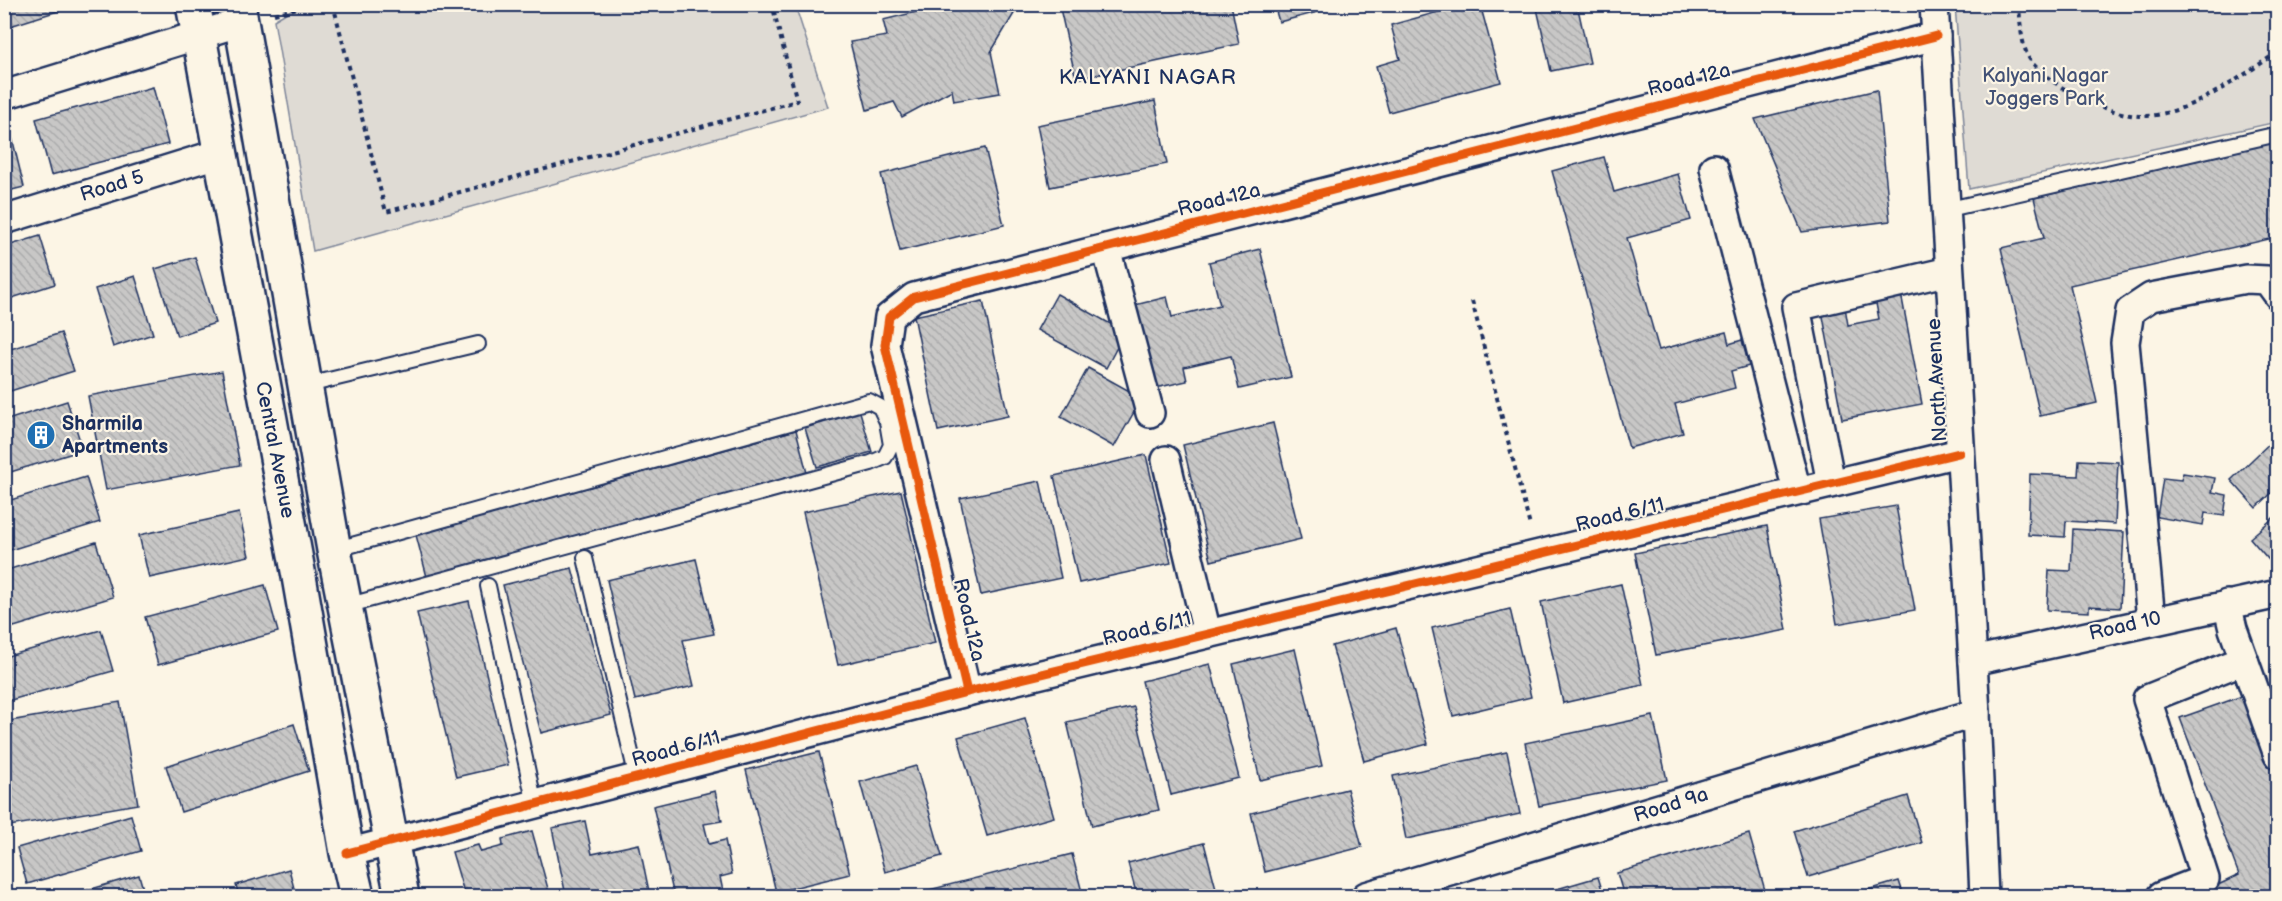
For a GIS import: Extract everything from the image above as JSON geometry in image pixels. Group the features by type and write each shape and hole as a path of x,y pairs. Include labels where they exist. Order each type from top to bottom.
{"street":[{"name":"North Avenue","path":"1934,4 1976,713 1984,897"},
{"path":"4,95 196,19 240,13"},
{"name":"Central Avenue","path":"240,13 334,550 402,897"},
{"name":"Central Avenue","path":"196,19 298,571 347,853 357,897"},
{"name":"Road 12a","path":"967,692 885,345 889,317 914,297 1936,36"},
{"name":"Road 5","path":"4,220 220,153"},
{"path":"1714,168 1797,491"},
{"path":"1106,248 1150,413"},
{"path":"1831,483 1796,307 1949,271"},
{"path":"2151,620 2125,343 2130,311 2151,297 2246,279 2267,280 2277,295"},
{"name":"Road 6/11","path":"347,853 967,692 1959,453"},
{"path":"1166,460 1207,633"},
{"name":"Road 10","path":"1973,661 2277,594"},
{"path":"2227,604 2277,755"},
{"path":"2161,897 2205,879 2147,699 2244,660"},
{"name":"Road 9a","path":"1366,897 1410,890 1976,713"}],"lane":[{"path":"1945,210 2277,134"},
{"path":"304,386 478,344"},
{"path":"334,550 868,401 880,407 887,422 891,445 885,457 871,463 346,606"},
{"path":"585,558 637,778"},
{"path":"488,586 536,805"}],"path":[{"path":"240,13 315,4"},
{"path":"333,4 386,212 797,101 772,4"},
{"path":"2019,4 2020,25 2028,57 2044,77 2067,91 2116,112 2145,116 2169,112 2197,102 2232,83 2277,52"},
{"path":"1472,301 1537,553"}],"green space":[{"path":"301,4 795,5 828,107 313,251 274,20"},
{"name":"Kalyani Nagar Joggers Park","path":"1955,5 2277,5 2277,122 1969,189"}],"building":[{"path":"4,4 80,4 4,28"},
{"path":"949,4 1017,4 1018,7 991,52 1000,93 954,101 952,90 902,117 894,102 867,110 850,42 887,36 883,20"},
{"path":"1059,4 1231,4 1239,44 1076,79"},
{"path":"1274,4 1345,4 1345,5 1279,22"},
{"path":"1467,4 1480,4 1501,82 1389,112 1376,66 1400,59 1391,25"},
{"path":"1536,4 1577,4 1590,63 1551,71"},
{"path":"153,87 168,144 51,175 36,119"},
{"path":"1877,90 1890,221 1802,232 1755,119"},
{"path":"1155,101 1167,164 1050,187 1037,125"},
{"path":"10,129 24,187 4,192 4,130"},
{"path":"2278,141 2278,237 2070,285 2097,403 2040,416 2001,248 2044,238 2034,198"},
{"path":"985,148 1004,225 900,251 881,174"},
{"path":"1604,157 1614,192 1678,174 1691,220 1627,238 1659,350 1726,332 1729,344 1742,340 1749,366 1731,371 1735,388 1675,404 1683,433 1629,448 1552,171"},
{"path":"40,236 55,284 6,300 4,247"},
{"path":"1260,249 1291,377 1239,389 1231,356 1184,367 1187,381 1155,388 1135,305 1167,297 1172,317 1220,305 1209,262"},
{"path":"195,257 215,323 177,336 155,269"},
{"path":"135,276 153,334 113,347 95,289"},
{"path":"1900,288 1922,404 1842,419 1822,311 1845,307 1848,325 1879,319 1874,293"},
{"path":"1057,294 1125,332 1106,368 1037,330"},
{"path":"983,301 1008,416 938,431 914,316"},
{"path":"61,333 74,371 4,393 4,351"},
{"path":"1088,368 1142,398 1114,447 1061,417"},
{"path":"222,371 240,465 106,490 88,396"},
{"name":"Sharmila Apartments","path":"67,401 83,450 4,474 4,421"},
{"path":"860,412 872,452 817,467 805,428"},
{"path":"1273,423 1301,539 1211,561 1183,445"},
{"path":"796,430 807,473 427,577 416,535"},
{"path":"2276,437 2278,439 2278,487 2256,508 2231,480"},
{"path":"1146,455 1171,563 1079,583 1054,476"},
{"path":"2079,460 2118,462 2115,524 2066,521 2065,537 2028,535 2030,474 2078,476"},
{"path":"2183,473 2215,478 2212,492 2227,495 2224,516 2205,513 2203,525 2157,517 2163,478 2181,480"},
{"path":"86,477 100,522 4,552 4,502"},
{"path":"1040,481 1061,578 981,595 960,498"},
{"path":"901,491 935,643 838,665 803,512"},
{"path":"1896,506 1915,610 1837,624 1819,519"},
{"path":"239,513 249,556 149,578 139,535"},
{"path":"2278,514 2278,563 2274,566 2250,538"},
{"path":"1767,526 1787,630 1656,655 1635,553"},
{"path":"2073,529 2124,532 2120,608 2089,606 2089,612 2047,610 2049,570 2071,571"},
{"path":"96,542 113,597 4,630 4,571"},
{"path":"696,559 714,634 683,640 694,686 635,700 607,580"},
{"path":"572,568 611,715 541,733 503,585"},
{"path":"1621,584 1643,685 1563,703 1541,602"},
{"path":"265,585 278,632 158,665 145,617"},
{"path":"469,601 508,765 456,777 417,613"},
{"path":"1510,609 1531,697 1453,716 1432,628"},
{"path":"1396,628 1428,744 1364,761 1332,646"},
{"path":"101,630 113,671 4,702 4,657"},
{"path":"1295,649 1322,766 1260,780 1233,664"},
{"path":"1210,664 1239,778 1171,795 1142,681"},
{"path":"2245,695 2278,786 2278,896 2195,896 2239,875 2180,718"},
{"path":"120,702 138,804 10,826 4,798 4,722"},
{"path":"1134,707 1159,810 1092,826 1067,722"},
{"path":"1653,716 1667,780 1539,806 1525,743"},
{"path":"1025,718 1054,817 987,836 958,737"},
{"path":"294,724 309,771 181,812 166,766"},
{"path":"819,752 850,874 776,892 746,770"},
{"path":"1507,752 1520,814 1406,839 1393,776"},
{"path":"916,766 942,856 885,872 860,782"},
{"path":"1347,789 1362,847 1265,872 1251,813"},
{"path":"715,791 722,821 704,824 709,844 725,840 732,874 720,877 724,896 674,896 653,806"},
{"path":"1908,796 1922,843 1808,877 1794,831"},
{"path":"131,815 141,851 27,884 17,848"},
{"path":"585,821 592,854 639,844 650,896 566,896 552,828"},
{"path":"532,831 550,896 465,896 452,852 478,845 481,852 503,846 502,839"},
{"path":"1749,834 1766,894 1759,896 1624,896 1617,873"},
{"path":"1204,843 1218,896 1137,896 1128,863"},
{"path":"1072,854 1083,896 909,896 909,895"},
{"path":"289,869 296,896 239,896 236,885"},
{"path":"139,875 145,896 68,896"},
{"path":"1598,877 1604,896 1533,896"},
{"path":"1899,881 1904,896 1848,896"},
{"path":"323,891 325,896 302,896"}],"cycle path":[{"path":"967,692 885,345 889,317 914,297 1936,36"},
{"path":"347,853 967,692 1959,453"}],"place":[{"name":"Sharmila Apartments","path":"41,435"}],"district":[{"name":"KALYANI NAGAR","path":"1148,77"}]}
